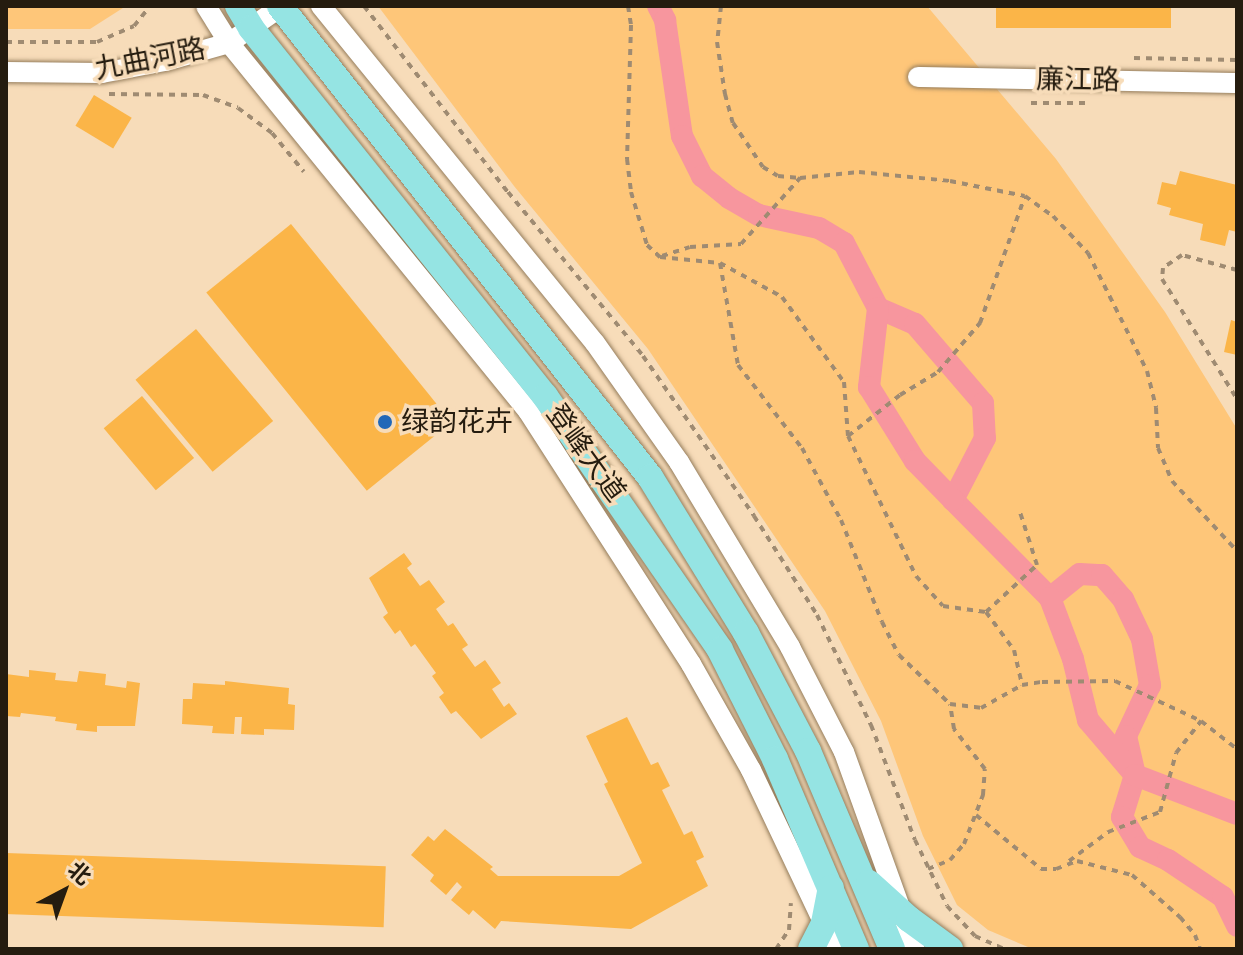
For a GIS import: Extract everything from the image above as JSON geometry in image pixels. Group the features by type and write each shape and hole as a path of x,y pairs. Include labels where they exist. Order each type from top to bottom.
{"main road":[{"name":"登峰大道","path":"281,6 650,477 746,633 808,751 892,949"},
{"name":"登峰大道","path":"244,17 545,396 621,501 720,650 775,759 856,949"},
{"path":"860,873 906,917 950,949"},
{"path":"811,949 824,923 831,888"}],"street":[{"path":"206,6 229,43 528,411 691,664 751,770 836,949"},
{"name":"九曲河路","path":"6,72 102,73 165,61 229,43 244,17 281,6"},
{"path":"321,6 595,343 679,462 790,647 844,752 915,949"},
{"name":"廉江路","path":"918,77 1237,83"}],"path":[{"path":"6,42 97,42 134,26 150,6"},
{"path":"628,6 631,25 627,159 631,192 647,245 660,257 720,263 782,297 844,382 848,436 916,576 943,606 986,612 1014,650 1022,685"},
{"path":"721,6 717,42 733,123 763,167 778,176 800,178 859,172 950,181 1025,196 1053,216 1088,253 1147,371 1156,408 1158,448 1172,481 1237,551"},
{"path":"97,94 203,95 238,108 272,133 313,182"},
{"path":"660,257 690,247 741,244 800,178"},
{"path":"848,436 900,395 938,372 980,323 1025,196"},
{"path":"1237,270 1182,255 1163,268 1162,279 1237,399"},
{"path":"720,263 738,365 802,448 841,520 882,622 899,655 950,704 981,708 1022,685 1042,682 1115,681 1201,721 1237,749"},
{"path":"986,612 1037,565 1019,509"},
{"path":"950,704 954,729 985,769 983,795 964,844 950,860 928,869 947,906 972,933 1004,949"},
{"path":"976,815 1041,869 1056,869 1108,832 1160,812 1176,753 1201,721"},
{"path":"1066,863 1089,862 1132,875 1180,917 1195,935 1200,949"},
{"path":"776,949 789,930 792,900"}],"shaded area":[{"path":"6,6 126,6 90,29 6,29"},
{"path":"378,6 927,6 1056,159 1165,312 1237,429 1237,949 1028,947 988,930 957,905 923,836 881,721 825,611 648,349 514,186"}],"building":[{"path":"996,6 1171,6 1171,28 996,28"},
{"path":"94,95 132,118 113,149 75,126"},
{"path":"1180,171 1237,185 1237,232 1229,230 1225,246 1200,240 1203,224 1169,215 1171,208 1157,204 1162,182 1176,185"},
{"path":"291,224 451,422 367,491 206,293"},
{"path":"1231,320 1237,322 1237,355 1224,352"},
{"path":"196,329 273,421 213,472 135,380"},
{"path":"142,396 194,458 156,490 104,428"},
{"path":"404,553 412,564 407,568 420,586 429,580 445,602 436,609 448,626 453,623 468,645 462,649 475,667 485,660 501,683 492,689 504,707 509,703 517,714 481,739 456,711 451,714 439,697 444,693 432,676 436,673 415,644 411,647 400,630 395,634 383,617 388,613 369,578"},
{"path":"29,670 56,673 55,680 77,682 79,671 106,674 105,685 126,688 127,681 140,683 135,726 97,726 97,732 76,730 77,724 55,721 56,717 21,713 20,717 6,716 6,674 29,677"},
{"path":"225,681 289,688 288,704 295,705 294,730 264,729 264,735 241,734 242,717 235,717 234,734 212,733 213,726 182,724 183,699 192,699 193,683 225,685"},
{"path":"627,717 651,765 658,762 670,786 662,790 684,835 692,831 704,857 696,861 708,886 631,929 501,921 495,929 473,910 469,915 451,900 462,887 457,882 446,895 430,881 434,875 411,855 428,836 434,841 445,829 493,867 490,869 498,876 619,876 642,863 604,784 608,782 586,736"},
{"path":"6,853 386,866 384,927 6,914"}],"waterway":[{"path":"658,6 665,20 682,136 702,176 729,198 759,215 819,228 844,243 878,308 915,324 983,403 985,438 953,500 1050,598 1080,574 1102,575 1123,599 1142,639 1150,685 1126,736 1135,775 1122,817 1140,847 1168,860 1223,897 1237,926"},
{"path":"878,308 869,387 915,461 953,500"},
{"path":"1050,598 1073,659 1088,720 1135,775 1237,814"}],"place":[{"name":"绿韵花卉","path":"385,422"}]}
